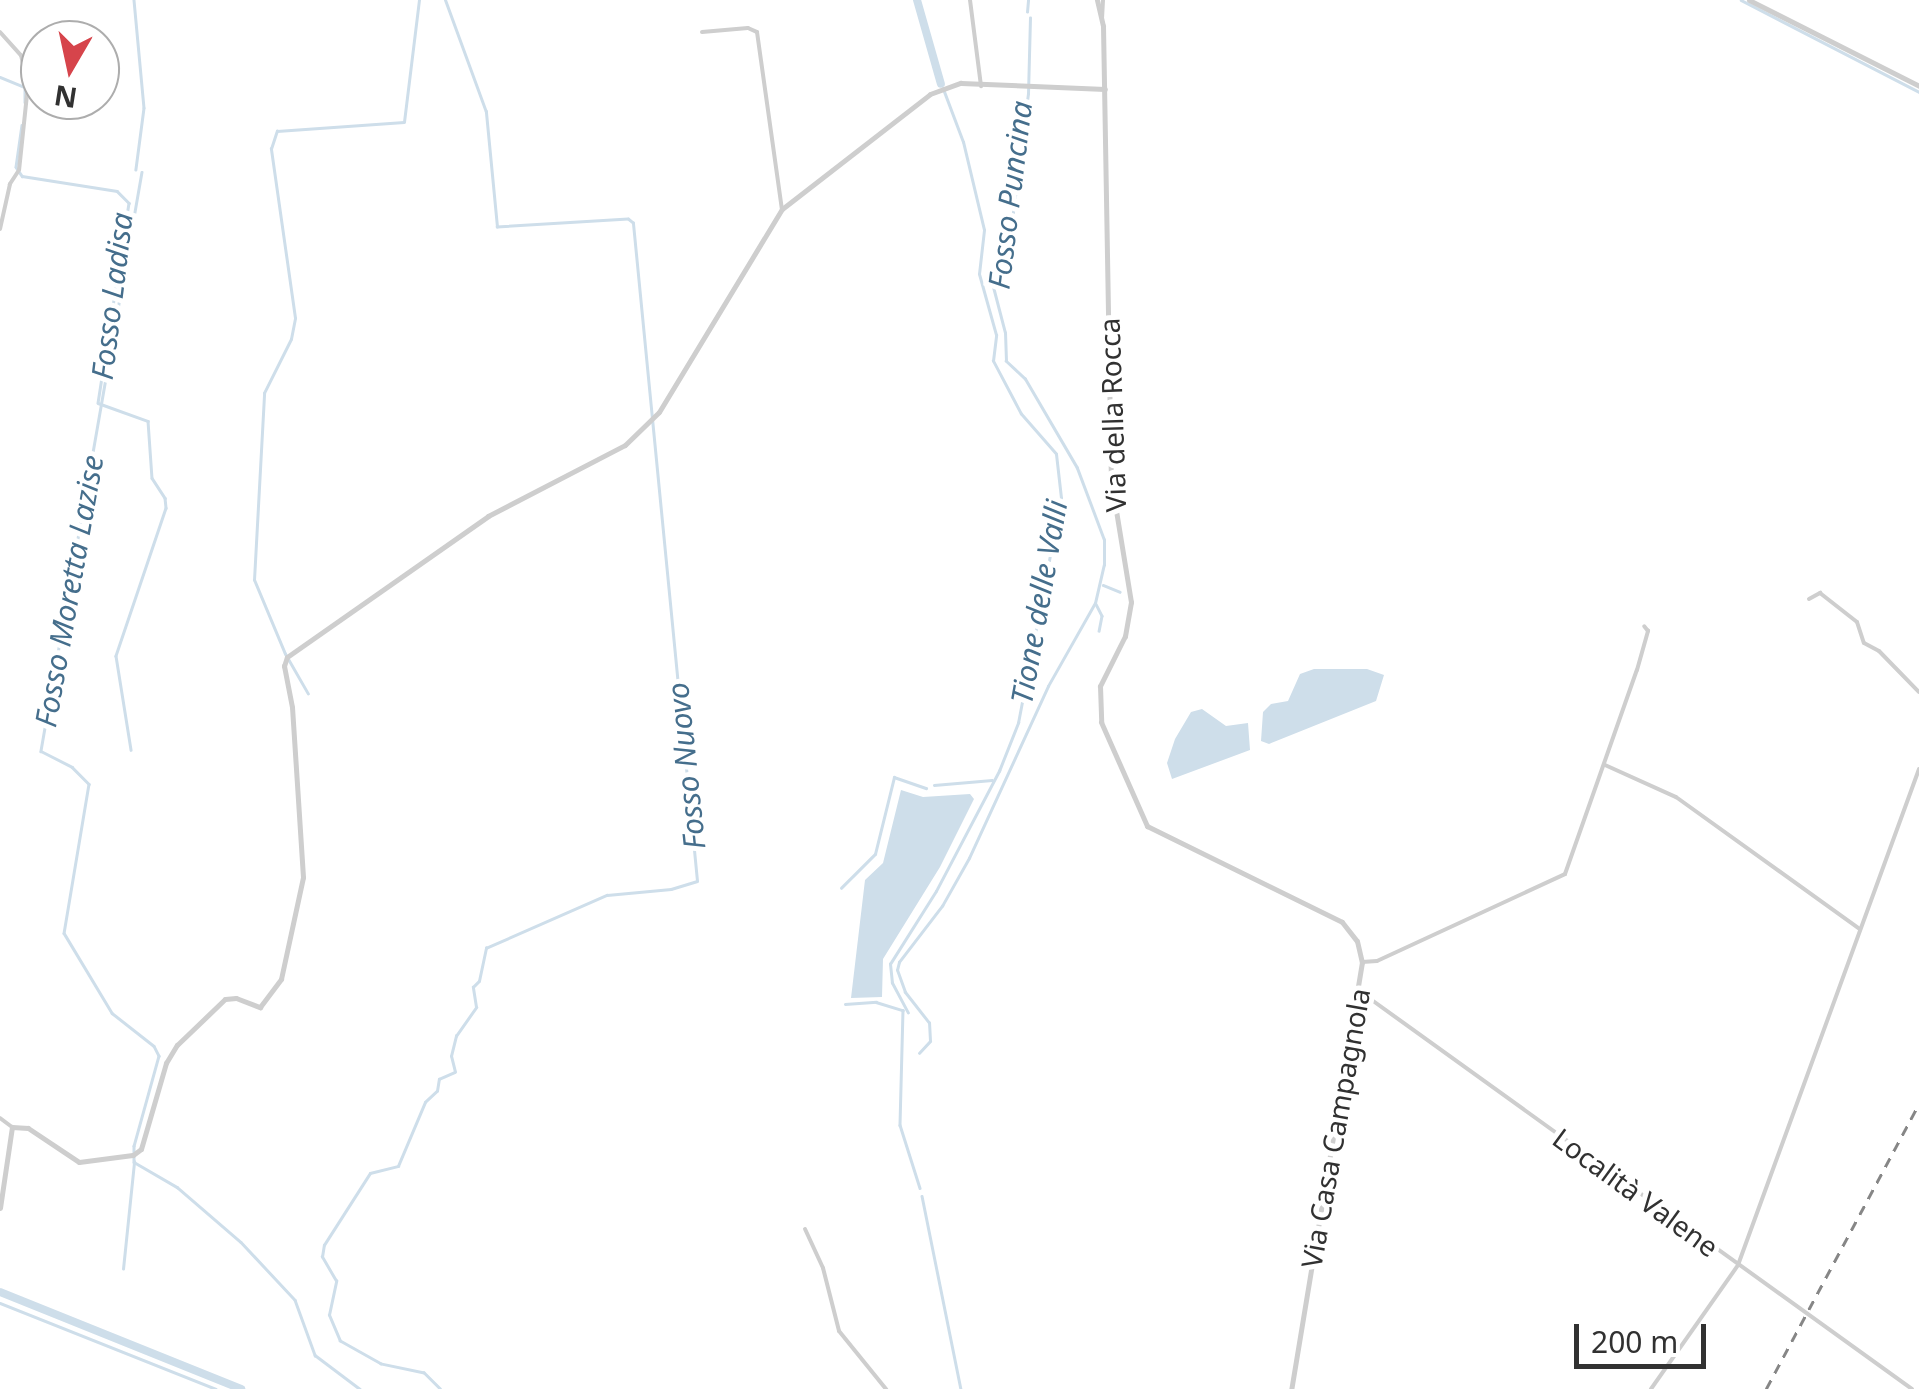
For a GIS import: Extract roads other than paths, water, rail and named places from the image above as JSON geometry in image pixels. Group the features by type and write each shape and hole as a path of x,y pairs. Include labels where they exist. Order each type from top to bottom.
{"street":[{"path":"970,0 981,86"},
{"name":"Via della Rocca","path":"1100,0 1110,480 1131,602 1125,636 1100,686 1099,707 1139,815"},
{"path":"1749,0 1919,86"},
{"path":"702,32 748,28 757,32 782,208"},
{"path":"0,32 26,67 28,107 18,171 10,184 0,229"},
{"path":"0,1118 12,1127 28,1128 79,1162 132,1155 166,1063 177,1045 225,999 236,998 260,1007 286,968 303,868 287,658 488,516 605,458 645,428 782,208 914,104 950,84 1104,90"},
{"path":"1810,599 1820,592 1857,622 1862,640 1879,651 1919,692"},
{"path":"1362,962 1377,961 1566,874 1640,660 1648,632 1644,626"},
{"path":"1605,765 1676,797 1862,930"},
{"path":"1651,1389 1738,1266 1919,769"},
{"name":"Via Casa Campagnola","path":"1139,815 1167,838 1342,922 1357,941 1362,962 1360,996 1291,1389"},
{"name":"Località Valene","path":"1360,996 1369,998 1912,1389"},
{"path":"0,1208 12,1127"},
{"path":"805,1229 823,1268 839,1331 886,1389"}],"water":[{"path":"1314,669 1367,669 1384,675 1376,701 1269,744 1261,741 1263,712 1271,704 1288,701 1300,674"},
{"path":"1202,709 1226,726 1248,723 1250,750 1172,779 1167,763 1175,739 1191,712"},
{"path":"901,790 923,797 970,794 974,799 940,867 883,959 882,997 851,998 865,880 883,863"}],"waterway":[{"name":"Fosso Moretta Lazise","path":"134,0 144,108 136,169"},
{"path":"308,694 285,654 254,580 264,393 291,339 295,318 271,149 277,131 404,122 419,0"},
{"name":"Fosso Nuovo","path":"440,1389 424,1373 381,1364 340,1341 329,1315 336,1281 322,1257 324,1245 370,1173 398,1166 425,1102 437,1091 439,1079 455,1072 451,1056 456,1036 476,1007 473,987 479,981 486,948 607,895 671,889 697,881 633,223 628,219 497,227 486,112 445,0"},
{"name":"Tione delle Valli","path":"917,0 941,84"},
{"name":"Fosso Puncina","path":"1027,12 1028,0"},
{"path":"1741,0 1919,92"},
{"name":"Fosso Puncina","path":"919,1053 930,1041 929,1023 905,992 897,970 899,962 942,906 969,858 1048,686 1095,603 1104,565 1104,540 1077,468 1025,379 1006,361 1005,333 993,287 1010,236 1028,94 1030,18"},
{"name":"Fosso Ladisa","path":"0,77 20,85"},
{"name":"Tione delle Valli","path":"908,1013 892,983 890,964 936,891 999,771 1018,723 1061,498 1056,454 1021,414 993,361 996,335 979,274 984,230 963,142 943,89"},
{"name":"Fosso Ladisa","path":"22,125 16,167 22,176 117,191 129,203 98,403 148,421 152,478 165,498 166,508 116,656 131,750"},
{"name":"Fosso Moretta Lazise","path":"142,172 41,751 72,767 89,784 64,933 112,1013 154,1046 159,1056 134,1146 134,1162 177,1187 241,1242 295,1300 315,1355 360,1389"},
{"name":"Fosso Puncina","path":"1103,585 1120,592"},
{"name":"Fosso Puncina","path":"1096,604 1102,616 1099,631"},
{"name":"Tione delle Valli","path":"841,888 875,854 894,777 926,788"},
{"name":"Tione delle Valli","path":"934,785 992,780"},
{"path":"845,1004 876,1002 903,1010 900,1125 920,1188"},
{"path":"123,1269 134,1162"},
{"path":"922,1196 961,1389"},
{"path":"0,1292 241,1389"},
{"path":"0,1303 216,1389"}],"railway":[{"path":"1766,1389 1919,1104"}]}
